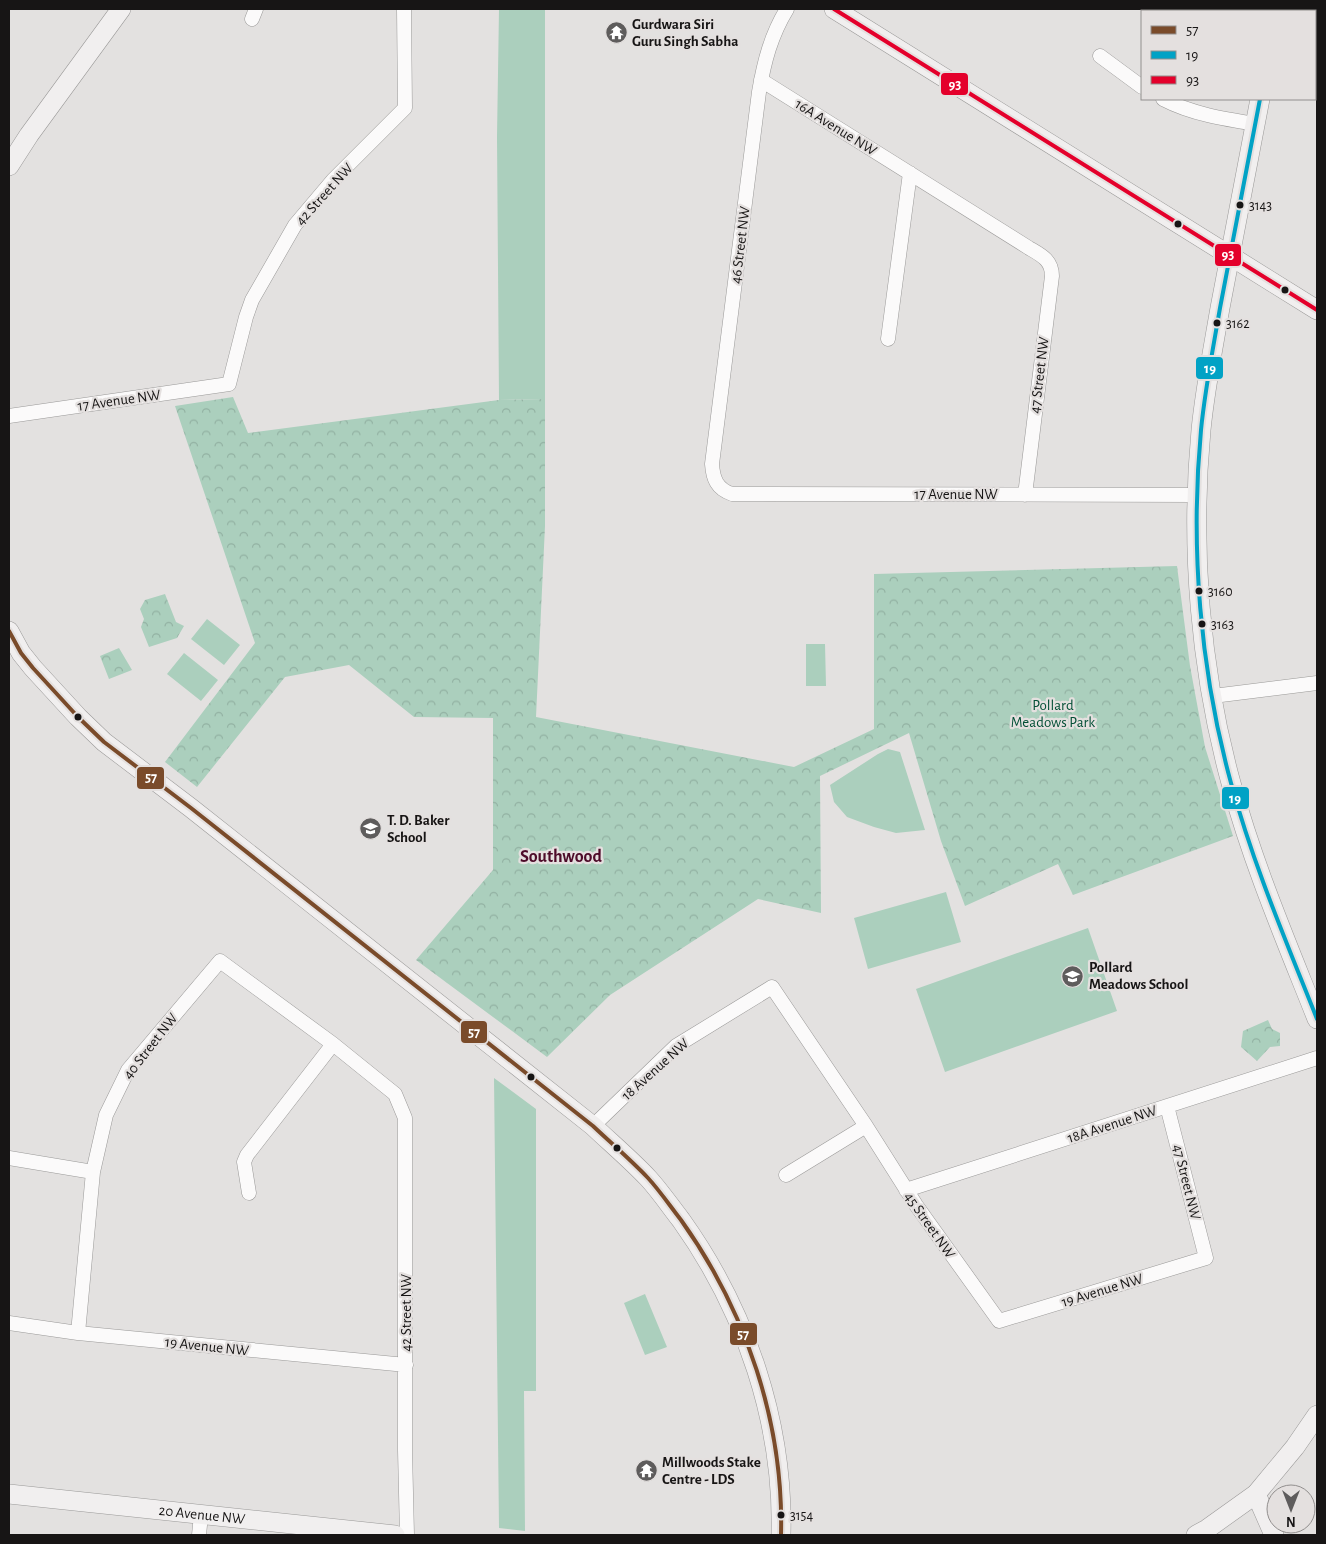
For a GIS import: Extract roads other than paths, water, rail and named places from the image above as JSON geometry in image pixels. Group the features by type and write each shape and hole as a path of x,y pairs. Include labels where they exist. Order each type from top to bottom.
{"street":[{"path":"9,166 29,135 121,9"},
{"name":"42 Street NW","path":"229,384 252,300 295,226 333,180 404,108 404,9"},
{"name":"46 Street NW","path":"717,484 712,464 761,80 769,47 787,9"},
{"path":"834,9 1317,310"},
{"path":"1100,56 1141,86"},
{"name":"16A Avenue NW","path":"761,80 1044,257"},
{"path":"1165,100 1203,114 1256,124"},
{"path":"1260,100 1204,403 1198,495 1201,606 1212,696 1224,754 1240,815 1267,894 1317,1019"},
{"path":"888,338 910,173"},
{"name":"47 Street NW","path":"1025,495 1052,276 1051,265 1044,257"},
{"name":"17 Avenue NW","path":"9,416 229,384"},
{"name":"17 Avenue NW","path":"717,484 726,492 732,494 1198,495"},
{"path":"9,631 33,668 104,742 593,1126 648,1178 670,1205 710,1263 737,1318 756,1369 770,1421 780,1486 781,1535"},
{"path":"1212,696 1317,683"},
{"name":"40 Street NW","path":"78,1333 93,1172 106,1115 128,1070 220,961 333,1044"},
{"name":"18 Avenue NW","path":"593,1126 676,1046 772,987"},
{"name":"45 Street NW","path":"772,987 866,1126 906,1190 999,1321"},
{"path":"249,1193 244,1162 247,1154 333,1044"},
{"name":"42 Street NW","path":"333,1044 395,1094 405,1118 405,1450 407,1535"},
{"name":"18A Avenue NW","path":"906,1190 1317,1058"},
{"name":"47 Street NW","path":"1167,1106 1206,1258"},
{"path":"786,1175 866,1126"},
{"path":"9,1158 93,1172"},
{"name":"19 Avenue NW","path":"999,1321 1206,1258"},
{"name":"19 Avenue NW","path":"9,1323 78,1333 406,1365"},
{"path":"1196,1535 1256,1494 1317,1416"},
{"name":"20 Avenue NW","path":"9,1494 395,1535"},
{"path":"1256,1494 1274,1535"},
{"path":"199,1535 201,1515"}],"place":[{"name":"Gurdwara Siri Guru Singh Sabha","path":"616,33"},
{"name":"3143","path":"1240,205"},
{"name":"3162","path":"1217,323"},
{"name":"3160","path":"1199,591"},
{"name":"3163","path":"1202,624"},
{"name":"T. D. Baker School","path":"371,829"},
{"name":"Pollard Meadows School","path":"1073,976"},
{"name":"Millwoods Stake Centre - LDS","path":"646,1471"},
{"name":"3154","path":"781,1515"}],"district":[{"name":"Southwood","path":"561,856"}],"park label":[{"name":"Pollard Meadows Park","path":"1053,714"}]}
